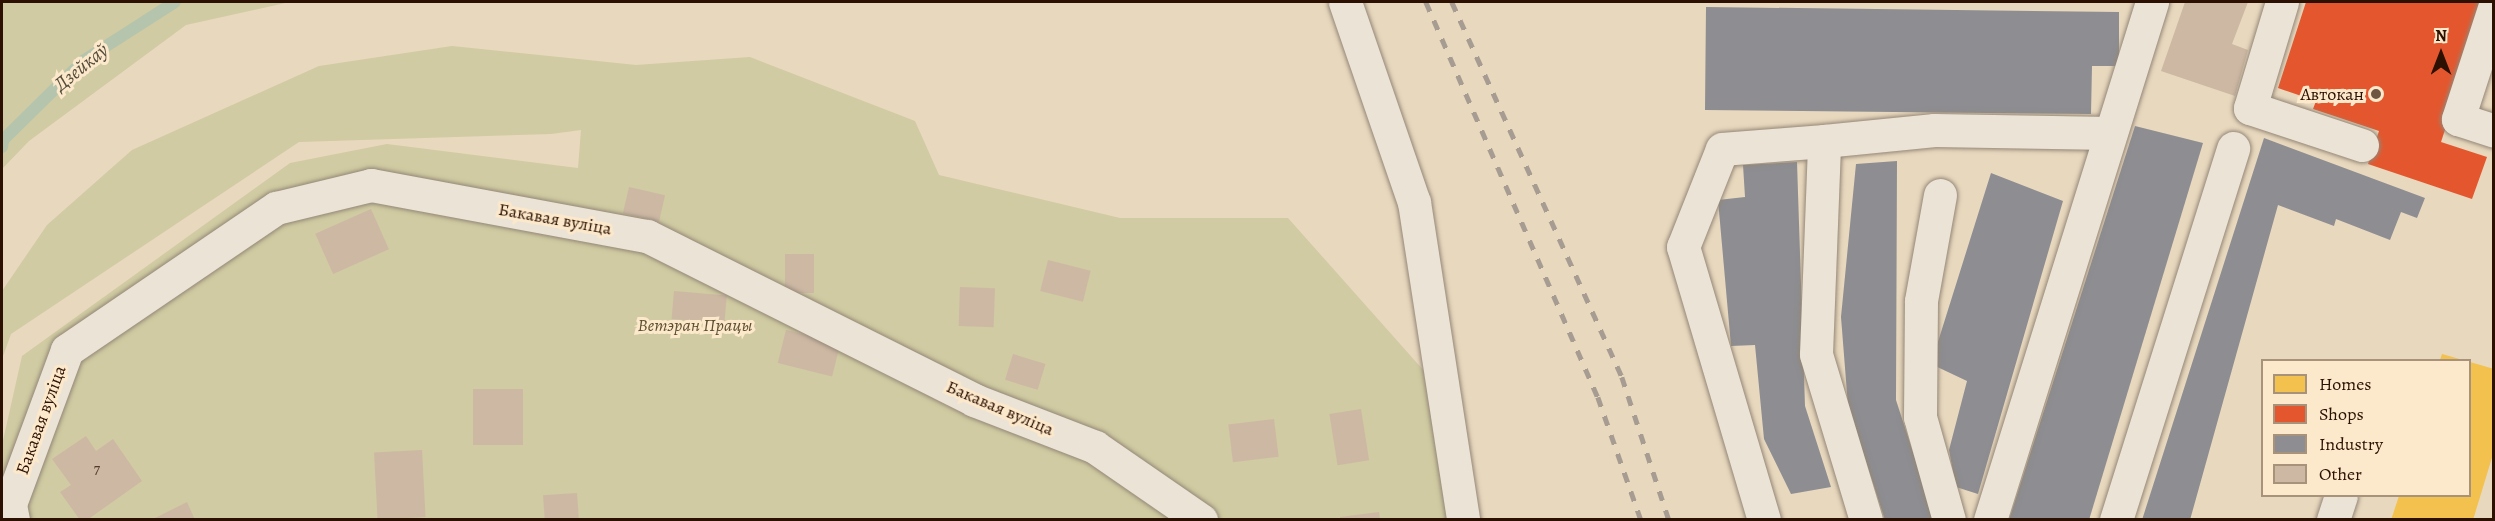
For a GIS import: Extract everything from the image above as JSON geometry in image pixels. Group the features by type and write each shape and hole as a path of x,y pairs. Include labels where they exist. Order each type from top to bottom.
{"street":[{"path":"1345,2 1414,202 1463,519"},
{"path":"1990,519 2152,2"},
{"path":"2282,2 2250,108 2362,145"},
{"path":"2493,8 2458,119 2493,131"},
{"path":"1764,519 1683,247 1722,149 1934,130 2110,133"},
{"path":"1824,141 1816,354 1866,519"},
{"path":"2116,519 2233,148"},
{"name":"Бакавая вуліца","path":"12,519 10,504 67,350 276,208 371,185 647,236 974,400 1095,447 1201,519"},
{"path":"1940,195 1921,300 1920,417 1949,519"},
{"path":"2333,519 2339,497"}],"green space":[{"path":"2,2 290,2 186,25 29,141 2,169"},
{"name":"Ветэран Працы","path":"452,46 636,65 750,57 915,121 939,175 1120,218 1288,218 1425,372 1448,519 2,519 2,445 22,356 290,163 387,144 578,168 581,130 551,134 299,142 11,334 2,359 2,291 47,225 132,150 319,66"}],"building: Homes":[{"path":"2442,354 2460,359 2440,359"},
{"path":"2471,362 2494,369 2494,451 2473,520 2391,520 2399,497 2471,497"}],"building: Shops":[{"name":"Автокан","path":"2306,2 2487,2 2441,142 2487,157 2472,199 2368,164 2379,131 2313,109 2316,101 2278,88"}],"building: Industry":[{"path":"1706,7 2119,12 2119,66 2092,66 2091,114 1705,110"},
{"path":"2135,126 2203,143 2089,520 2009,520"},
{"path":"2264,138 2425,198 2417,218 2401,212 2390,240 2336,219 2334,226 2278,205 2190,520 2142,520"},
{"path":"1897,161 1896,400 1935,520 1885,520 1848,406 1841,317 1856,164"},
{"path":"1797,162 1805,406 1831,487 1791,494 1764,439 1755,345 1731,346 1718,200 1745,197 1743,165"},
{"path":"1991,173 2063,201 1978,494 1956,487 1949,450 1967,381 1931,364"}],"building: Other":[{"path":"2185,2 2248,2 2232,44 2248,50 2235,96 2161,71"},
{"path":"629,187 665,195 659,222 623,213"},
{"path":"371,209 389,249 333,274 315,234"},
{"path":"785,254 814,254 814,293 785,293"},
{"path":"1048,260 1091,271 1083,302 1040,291"},
{"path":"960,287 995,288 994,327 959,326"},
{"path":"674,291 727,296 724,324 672,319"},
{"path":"786,330 840,344 832,377 778,363"},
{"path":"1013,354 1046,364 1038,390 1005,380"},
{"path":"473,389 523,389 523,445 473,445"},
{"path":"1361,409 1369,460 1338,465 1329,414"},
{"path":"1274,419 1279,457 1233,462 1228,425"},
{"path":"86,436 96,451 113,439 142,481 87,520 80,520 60,492 71,485 52,459"},
{"path":"422,450 426,517 378,519 374,453"},
{"path":"577,493 579,520 545,520 543,495"},
{"path":"187,502 195,520 151,520"},
{"path":"1379,512 1380,520 1340,520 1340,517"}],"waterway":[{"name":"Дзейкаў","path":"2,147 3,140 83,61 175,2"}],"railway":[{"path":"1426,2 1598,397 1641,520"},
{"path":"1452,2 1622,377 1669,520"}],"place":[{"name":"Автокан","path":"2376,94"}]}
